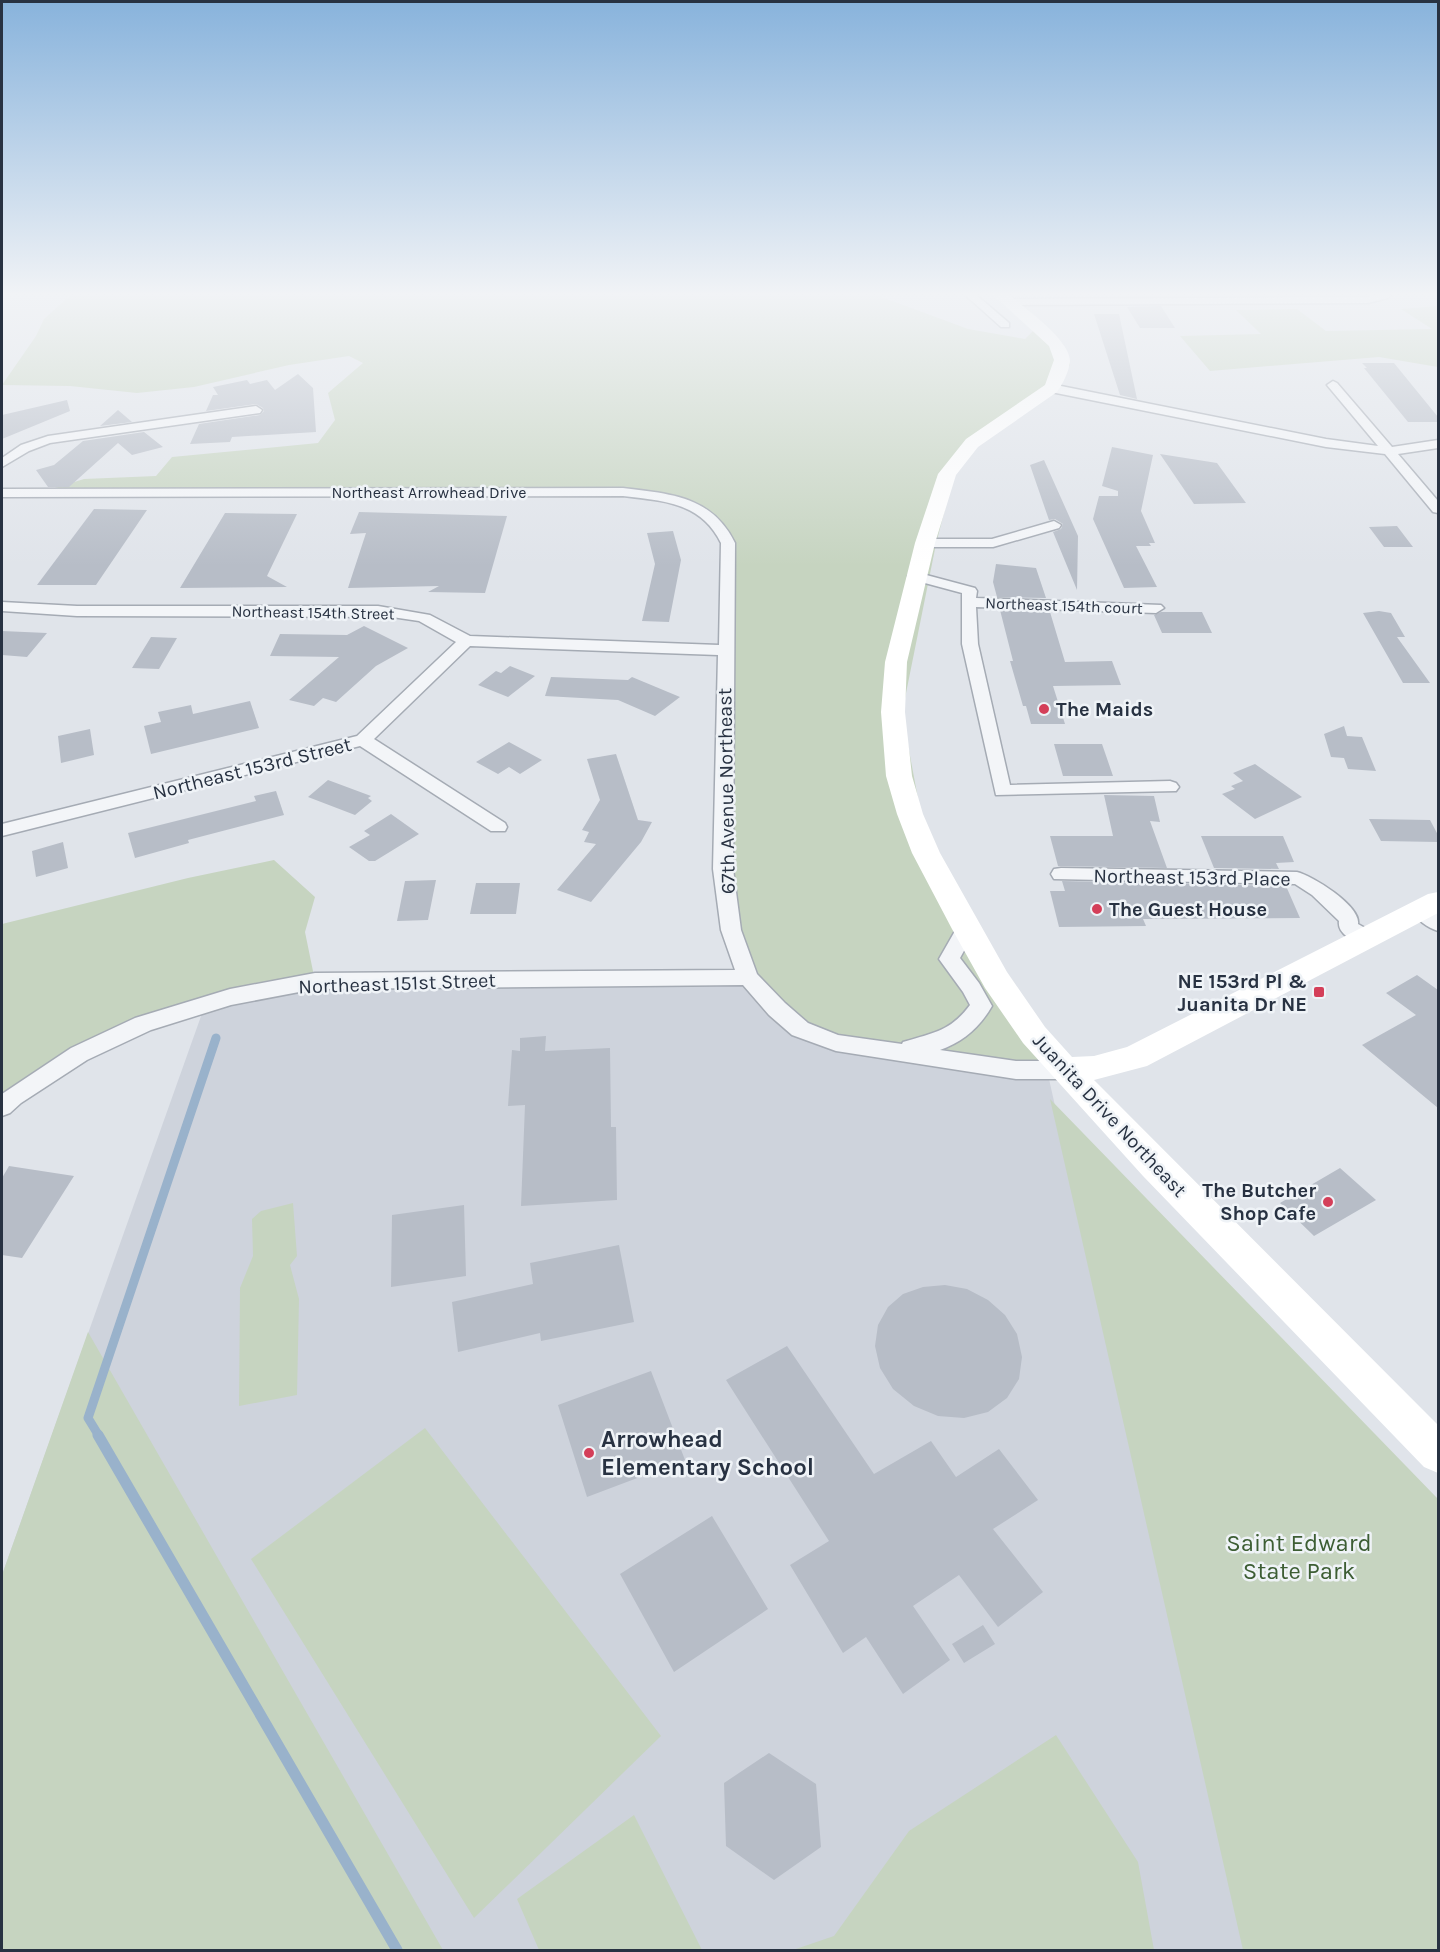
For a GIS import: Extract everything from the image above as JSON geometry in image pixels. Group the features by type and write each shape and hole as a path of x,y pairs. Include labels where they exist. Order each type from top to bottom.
{"main road":[{"path":"1051,388 1053,384"},
{"name":"Juanita Drive Northeast","path":"1051,388 972,443 947,474 915,576 896,662 892,712 899,777 910,814 926,853 966,929 996,980 1034,1035 1155,1166 1438,1453"},
{"path":"1064,1070 1094,1068 1136,1057 1367,938 1432,912"}],"street":[{"path":"1333,385 1438,509"},
{"path":"1051,388 1326,444 1390,451 1438,444"},
{"path":"2,463 25,448 48,440 256,410"},
{"name":"Northeast Arrowhead Drive","path":"2,493 623,492 679,501 711,516 722,527 728,543 725,651"},
{"path":"925,543 993,543 1054,525"},
{"name":"Northeast 154th court","path":"915,576 970,591 968,602 1156,608"},
{"path":"968,602 970,644 1002,791 1170,787"},
{"name":"Northeast 154th Street","path":"2,606 77,611 378,611 408,613 436,621 466,641"},
{"path":"466,641 705,648 725,651"},
{"name":"Northeast 153rd Street","path":"2,830 363,740 466,641"},
{"name":"67th Avenue Northeast","path":"725,651 723,869 731,930 748,977 777,1010 800,1029 836,1043 1016,1070 1064,1070"},
{"path":"363,740 498,827"},
{"name":"Northeast 153rd Place","path":"1061,874 1297,878 1308,881 1320,891 1348,919 1348,927 1367,938"},
{"name":"67th Avenue Northeast","path":"890,1051 931,1046 960,1032 981,1006 972,987 949,959 966,929"},
{"name":"Northeast 151st Street","path":"2,1107 13,1097 79,1054 143,1024 230,997 315,981 748,977"}],"shaded area":[{"name":"Arrowhead Elementary School","path":"750,975 835,1044 1049,1079 1244,1950 2,1950 2,1575 205,1005 315,982"}],"green space":[{"path":"207,384 137,393 70,386 2,385"},
{"path":"338,384 1054,384 972,443 954,474 936,544 902,713 928,852 1049,1079 835,1044 777,1009 731,930 728,543 711,516 653,495 42,492 84,479 156,476 172,457 318,443 335,420 328,393"},
{"path":"274,860 315,897 305,932 315,981 230,997 79,1054 2,1111 2,924 188,878"},
{"name":"Saint Edward State Park","path":"1050,1099 1438,1499 1438,1950 1243,1950"},
{"path":"293,1203 297,1256 290,1265 299,1299 297,1395 239,1406 240,1288 253,1256 252,1219 261,1211"},
{"path":"88,1332 443,1950 2,1950 2,1575"},
{"path":"425,1428 661,1736 474,1918 251,1559"},
{"path":"1056,1735 1138,1862 1154,1950 793,1950 834,1936 909,1831"},
{"path":"634,1815 702,1950 539,1950 517,1899"}],"building":[{"path":"227,384 270,384 275,390 283,384 309,384 313,388 316,432 232,437 230,442 190,444 199,424 260,415 264,411 256,404 206,411 213,395 218,395 213,387"},
{"path":"1116,384 1134,384 1137,399 1120,395"},
{"path":"1377,384 1411,384 1438,417 1438,422 1408,422"},
{"path":"67,400 70,411 2,439 2,415"},
{"path":"118,410 132,422 100,426"},
{"path":"144,432 163,447 132,455 118,443 69,487 48,487 36,470 54,465 83,441"},
{"path":"1112,447 1153,455 1141,511 1155,543 1149,543 1151,546 1136,546 1157,587 1124,588 1093,519 1099,496 1118,496 1118,491 1102,486"},
{"path":"1160,454 1217,463 1246,503 1194,504"},
{"path":"1044,460 1078,536 1077,590 1053,532 1061,529 1063,524 1055,519 1049,520 1030,465"},
{"path":"94,509 147,510 96,585 37,585"},
{"path":"359,512 507,516 485,593 428,592 439,586 348,588 366,533 350,534"},
{"path":"225,513 297,514 267,576 287,587 180,588"},
{"path":"1397,526 1413,547 1384,547 1369,527"},
{"path":"673,531 681,560 669,622 642,621 655,564 647,533"},
{"path":"996,564 1036,568 1046,598 997,597 993,582"},
{"path":"1000,610 1050,612 1065,662 1112,661 1121,685 1053,686 1065,724 1031,724 1026,706 1023,706 1010,661 1013,661"},
{"path":"1379,611 1391,613 1405,637 1397,637 1430,683 1403,683 1363,613"},
{"path":"1161,612 1202,612 1212,633 1162,633 1154,615"},
{"path":"364,626 408,648 376,666 336,702 323,698 314,706 289,700 339,657 270,656 280,634 347,635"},
{"path":"2,631 47,633 27,657 2,655"},
{"path":"151,637 177,638 159,669 132,668"},
{"path":"510,666 535,676 508,697 478,685 496,671 501,673"},
{"path":"551,677 628,680 632,677 680,697 655,716 618,700 545,696"},
{"path":"250,701 259,728 151,754 144,726 161,722 158,712 191,705 193,714"},
{"path":"1344,726 1347,736 1362,737 1376,771 1348,769 1344,758 1331,757 1324,734"},
{"path":"90,729 94,755 61,763 58,736"},
{"path":"509,742 542,760 520,774 509,767 498,774 476,762"},
{"path":"1054,744 1102,744 1113,776 1063,776"},
{"path":"616,754 638,820 652,822 641,842 591,902 557,890 596,844 584,842 589,832 582,830 600,800 587,759"},
{"path":"1255,764 1302,797 1255,819 1222,794 1235,789 1231,786 1243,781 1233,773"},
{"path":"328,780 371,796 368,798 372,801 355,815 308,797"},
{"path":"276,791 284,815 188,840 189,843 135,858 128,833 256,801 254,796"},
{"path":"1104,795 1154,796 1160,822 1150,821 1167,868 1058,866 1050,836 1113,836"},
{"path":"391,814 419,834 375,861 369,861 349,847 370,835 364,831"},
{"path":"1369,819 1430,820 1438,835 1438,842 1381,841"},
{"path":"1201,836 1283,836 1294,862 1276,863 1279,869 1214,868"},
{"path":"63,842 68,868 36,877 32,851"},
{"path":"436,880 428,920 397,921 405,881"},
{"path":"1062,881 1286,886 1300,918 1143,919 1146,926 1059,927 1050,891 1065,891"},
{"path":"476,883 520,883 516,914 470,914"},
{"path":"1417,975 1438,990 1438,1108 1362,1045 1416,1015 1386,993"},
{"path":"546,1036 545,1051 610,1048 611,1127 616,1127 617,1200 521,1206 525,1105 508,1106 512,1050 520,1051 520,1038"},
{"path":"9,1166 74,1176 22,1258 2,1255 2,1178"},
{"name":"The Butcher Shop Cafe","path":"1340,1168 1376,1200 1314,1236 1280,1203"},
{"path":"464,1205 466,1276 391,1287 392,1215"},
{"path":"619,1245 634,1322 541,1341 540,1333 458,1352 452,1302 533,1284 530,1263"},
{"path":"945,1285 967,1289 988,1300 1005,1315 1017,1334 1022,1357 1019,1379 1007,1398 988,1412 964,1418 938,1416 914,1406 893,1389 880,1368 875,1346 878,1325 888,1307 903,1294 923,1287"},
{"path":"787,1346 874,1474 931,1441 956,1477 999,1449 1038,1500 993,1529 1043,1592 998,1627 959,1575 913,1606 950,1660 903,1694 866,1637 843,1653 790,1565 829,1541 726,1380"},
{"path":"651,1371 685,1460 587,1497 558,1405"},
{"path":"712,1516 768,1609 674,1672 620,1574"},
{"path":"983,1625 995,1644 964,1663 952,1644"},
{"path":"769,1753 816,1784 821,1847 774,1880 726,1846 724,1783"}],"waterway":[{"path":"99,1436 88,1418 216,1038"},
{"path":"98,1435 397,1950"}],"place":[{"name":"The Maids","path":"1044,709"},
{"name":"The Guest House","path":"1097,909"},
{"name":"NE 153rd Pl & Juanita Dr NE","path":"1319,992"},
{"name":"The Butcher Shop Cafe","path":"1328,1202"},
{"name":"Arrowhead Elementary School","path":"589,1453"}]}
